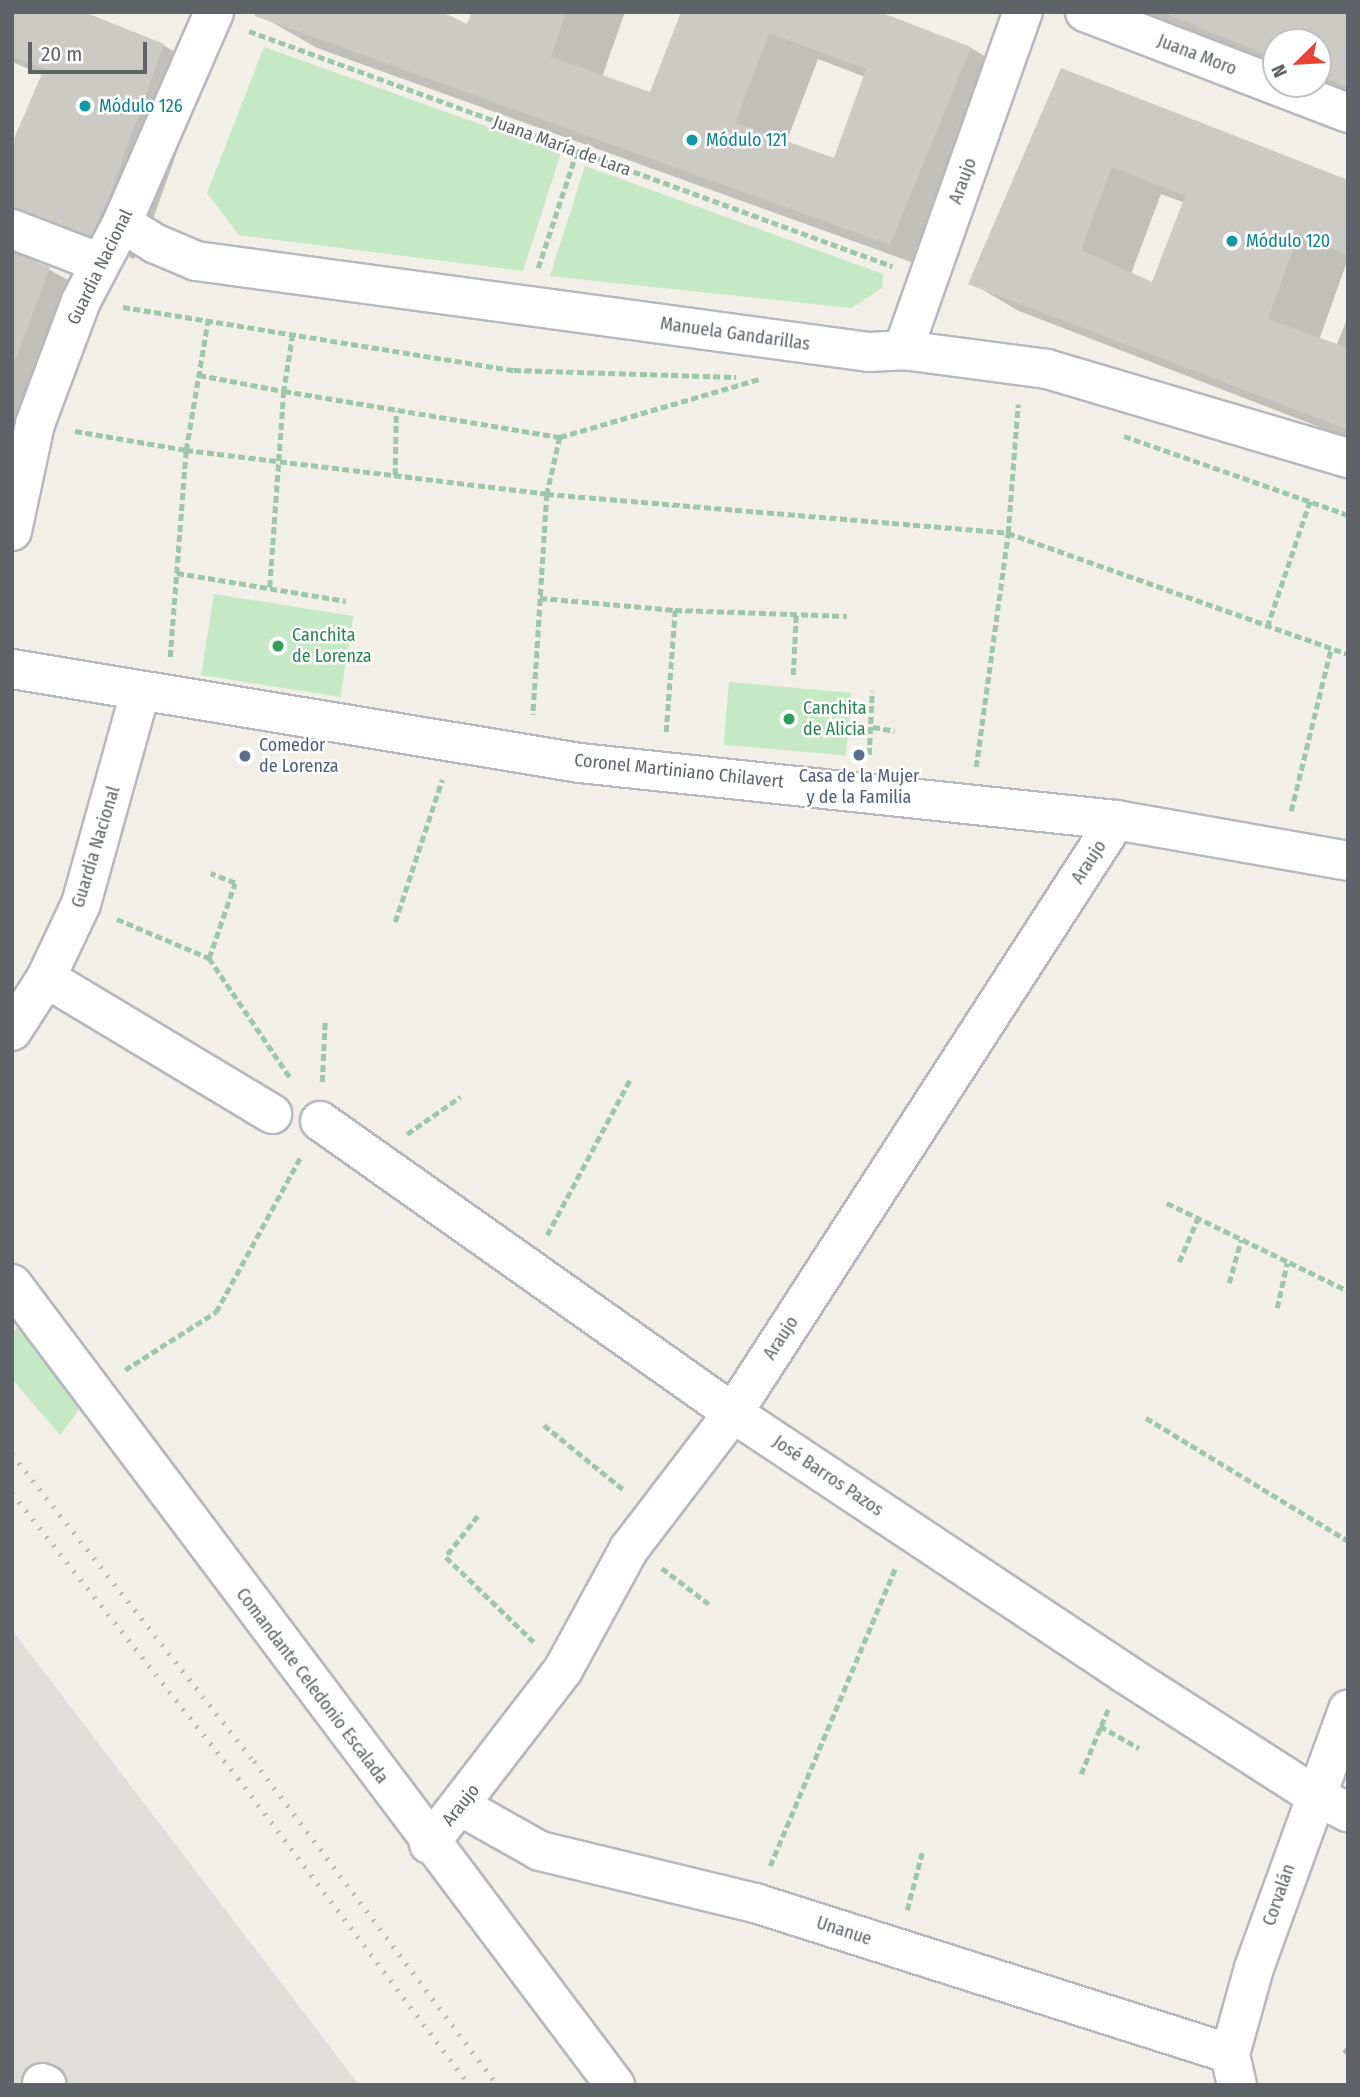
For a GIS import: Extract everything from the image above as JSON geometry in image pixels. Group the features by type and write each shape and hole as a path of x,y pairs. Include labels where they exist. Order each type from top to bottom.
{"street":[{"name":"Araujo","path":"903,351 1023,12"},
{"name":"Juana Moro","path":"1085,12 1348,113"},
{"name":"Guardia Nacional","path":"12,531 35,424 81,301 122,223 207,14"},
{"name":"Manuela Gandarillas","path":"122,223 156,244 196,261 869,352 903,351 1047,369 1348,458"},
{"path":"12,229 100,263"},
{"name":"Coronel Martiniano Chilavert","path":"12,669 454,743 1116,820 1348,861"},
{"name":"Guardia Nacional","path":"12,1031 46,978 81,904 154,694"},
{"name":"Araujo","path":"429,1844 462,1807 563,1670 632,1545 733,1413 1116,820"},
{"path":"46,978 272,1114"},
{"name":"José Barros Pazos","path":"320,1121 528,1271 733,1413 1124,1673 1314,1795 1348,1812"},
{"name":"Comandante Celedonio Escalada","path":"12,1284 429,1844 615,2085"},
{"name":"Corvalán","path":"1233,2069 1254,1968 1314,1795 1348,1710"},
{"name":"Unanue","path":"462,1807 540,1851 755,1903 898,1948 1233,2069"}],"path":[{"name":"Juana María de Lara","path":"207,14 928,279"},
{"path":"525,306 577,151"},
{"path":"81,301 514,370 764,378 559,437 199,375"},
{"path":"154,694 177,573 186,450 208,320"},
{"path":"270,588 284,391 293,334"},
{"path":"1008,396 1031,404"},
{"path":"971,802 1008,533 1018,400"},
{"path":"395,475 396,411"},
{"path":"35,424 186,450 547,494 1008,533 1348,654"},
{"path":"1120,435 1348,515"},
{"path":"531,754 547,494 559,437"},
{"path":"1267,627 1310,501"},
{"path":"177,573 346,601"},
{"path":"540,598 675,610 847,616"},
{"path":"662,768 675,610"},
{"path":"793,675 796,615"},
{"path":"1281,850 1331,648"},
{"path":"864,790 873,727 872,691"},
{"path":"873,727 895,731"},
{"path":"395,922 454,743"},
{"path":"209,958 235,883 211,874"},
{"path":"81,904 209,958 320,1121"},
{"path":"92,1391 216,1311 320,1121 324,1020"},
{"path":"528,1271 631,1078"},
{"path":"372,1158 460,1097"},
{"path":"1167,1203 1348,1292"},
{"path":"1179,1262 1198,1218"},
{"path":"1229,1283 1241,1240"},
{"path":"1277,1308 1287,1263"},
{"path":"1146,1418 1348,1541"},
{"path":"544,1425 655,1514"},
{"path":"478,1516 446,1557 563,1670"},
{"path":"755,1903 911,1531"},
{"path":"632,1545 709,1604"},
{"path":"1081,1774 1124,1673"},
{"path":"1100,1726 1139,1748"},
{"path":"898,1948 922,1853"}],"shaded area":[{"path":"12,1630 359,2085 12,2085"}],"green space":[{"path":"264,47 561,153 523,271 239,235 207,193"},
{"path":"585,166 883,274 882,288 852,308 550,276"},
{"name":"Canchita de Lorenza","path":"214,594 353,616 340,697 201,675"},
{"name":"Canchita de Alicia","path":"729,682 852,693 846,755 724,745"},
{"path":"33,1307 94,1390 60,1435 12,1379 12,1334"}],"building":[{"name":"Módulo 126","path":"12,12 84,12 164,44 109,197 91,236 12,208 12,143 44,69 12,56"},
{"name":"Módulo 121","path":"255,12 442,12 467,24 472,12 566,12 551,57 650,92 681,12 880,12 971,47 890,245 255,16","holes":["769,33 866,69 834,158 735,123"]},
{"path":"1162,12 1348,12 1348,87 1332,81 1332,28 1262,28 1262,53"},
{"name":"Módulo 120","path":"1061,68 1348,180 1348,256 1299,233 1268,319 1348,348 1348,430 968,284","holes":["1112,167 1185,196 1152,282 1081,250"]},
{"path":"12,253 50,267 16,359 12,359"}],"railway":[{"path":"12,1454 254,1761 497,2085"},
{"path":"12,1493 238,1778 469,2085"}],"place":[{"name":"Módulo 126","path":"85,106"},
{"name":"Módulo 121","path":"692,140"},
{"name":"Módulo 120","path":"1232,241"},
{"name":"Canchita de Lorenza","path":"278,646"},
{"name":"Canchita de Alicia","path":"789,719"},
{"name":"Casa de la Mujer y de la Familia","path":"859,755"},
{"name":"Comedor de Lorenza","path":"245,756"}]}
